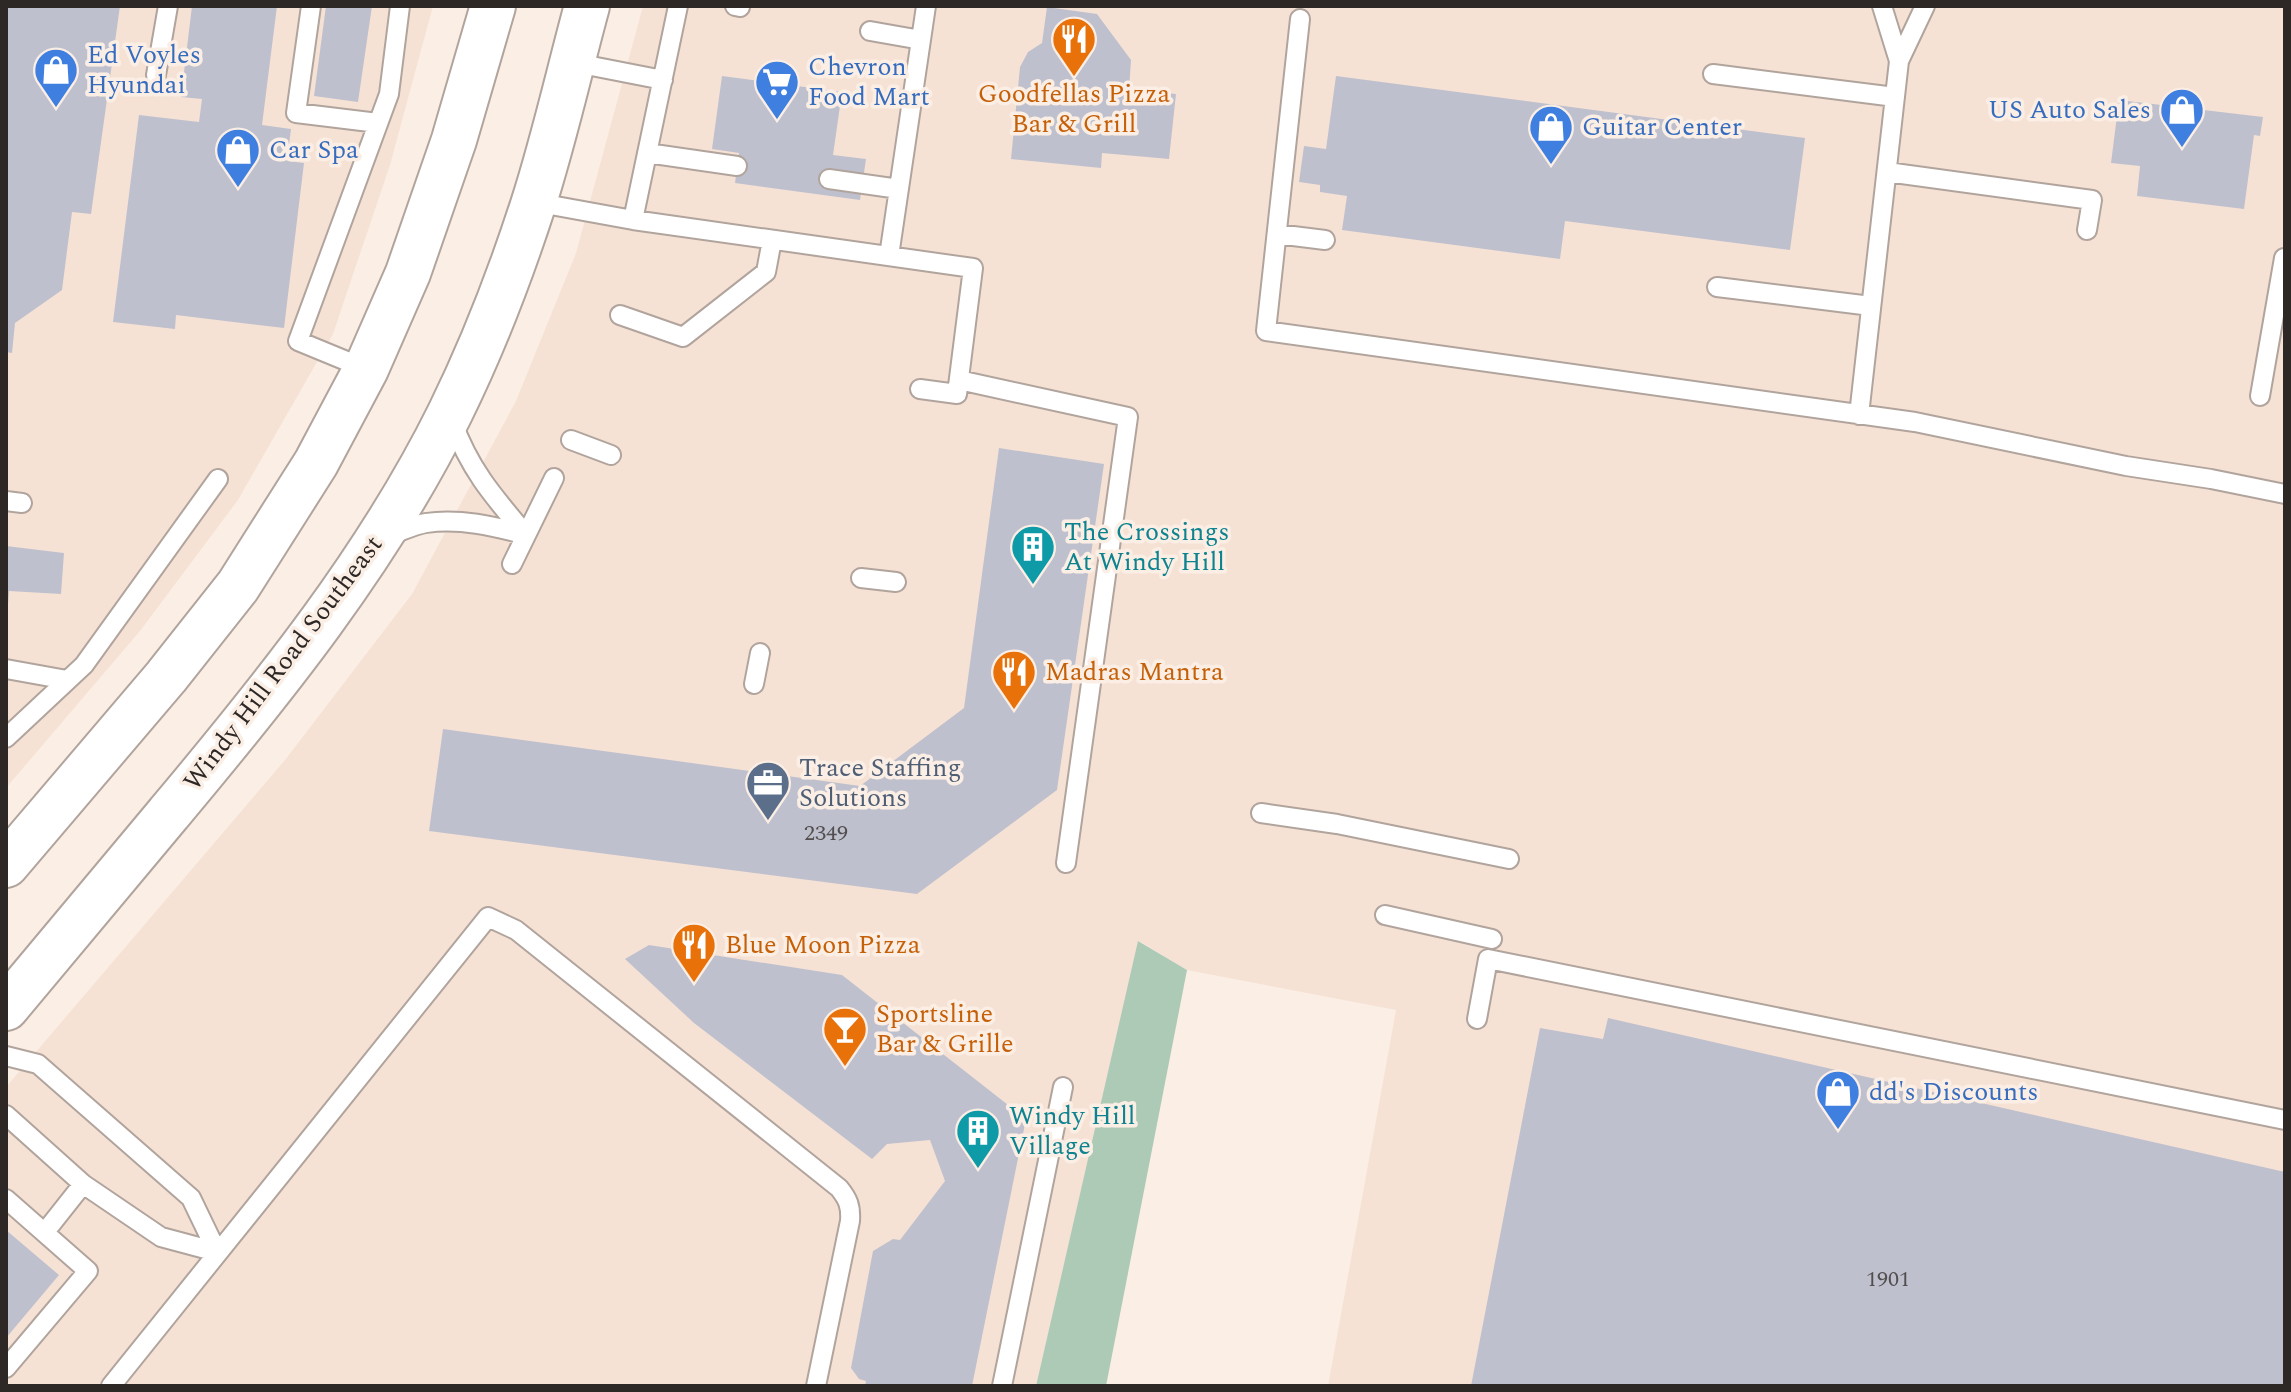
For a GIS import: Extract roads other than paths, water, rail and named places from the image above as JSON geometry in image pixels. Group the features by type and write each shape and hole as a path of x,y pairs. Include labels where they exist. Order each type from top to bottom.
{"main road":[{"path":"6,865 166,677 238,586 316,463 366,369 408,273 432,206 493,6"},
{"name":"Windy Hill Road Southeast","path":"6,1008 248,718 338,597 412,482 481,346 512,267 534,202 587,6"}],"lane":[{"path":"156,75 168,6"},
{"path":"311,6 296,113 378,123"},
{"path":"366,369 298,341 389,94 400,6"},
{"path":"633,220 678,6"},
{"path":"889,256 926,6"},
{"path":"1882,6 1899,61"},
{"path":"1859,415 1899,61 1925,6"},
{"path":"1300,19 1266,331 1915,422 2126,466 2285,494"},
{"path":"870,31 921,40"},
{"path":"571,62 663,80"},
{"path":"1713,74 1895,97"},
{"path":"647,153 737,166"},
{"path":"1887,172 2092,200 2087,230"},
{"path":"829,179 899,189"},
{"path":"534,202 633,220 973,268 957,394 920,389"},
{"path":"1277,234 1325,240"},
{"path":"620,315 683,337 766,272 772,240"},
{"path":"2260,396 2284,258"},
{"path":"1717,287 1871,306"},
{"path":"959,380 1128,417 1066,863"},
{"path":"449,414 462,448 480,479 526,535"},
{"path":"571,440 611,455"},
{"path":"512,564 554,478"},
{"path":"6,738 84,665 218,479"},
{"path":"376,540 424,523 443,522 494,526 526,535"},
{"path":"861,578 896,582"},
{"path":"754,684 760,653"},
{"path":"6,669 67,680"},
{"path":"1261,813 1337,824 1509,859"},
{"path":"1385,915 1492,939"},
{"path":"111,1386 488,917 516,930 839,1188 848,1199 850,1221 816,1386"},
{"path":"1477,1019 1488,959 2285,1120"},
{"path":"6,1056 38,1064 191,1198 217,1252"},
{"path":"1002,1386 1063,1087"},
{"path":"6,1115 83,1184 161,1237 217,1252"},
{"path":"45,1232 83,1184"},
{"path":"6,1199 88,1271 6,1368"}],"place":[{"name":"Goodfellas Pizza Bar & Grill","path":"1074,78"},
{"name":"Ed Voyles Hyundai","path":"56,109"},
{"name":"Chevron Food Mart","path":"777,121"},
{"name":"US Auto Sales","path":"2182,149"},
{"name":"Guitar Center","path":"1551,166"},
{"name":"Car Spa","path":"238,189"},
{"name":"The Crossings At Windy Hill","path":"1033,586"},
{"name":"Madras Mantra","path":"1014,711"},
{"name":"Trace Staffing Solutions","path":"768,822"},
{"name":"Blue Moon Pizza","path":"694,984"},
{"name":"Sportsline Bar & Grille","path":"845,1068"},
{"name":"dd's Discounts","path":"1838,1131"},
{"name":"Windy Hill Village","path":"978,1170"}]}
